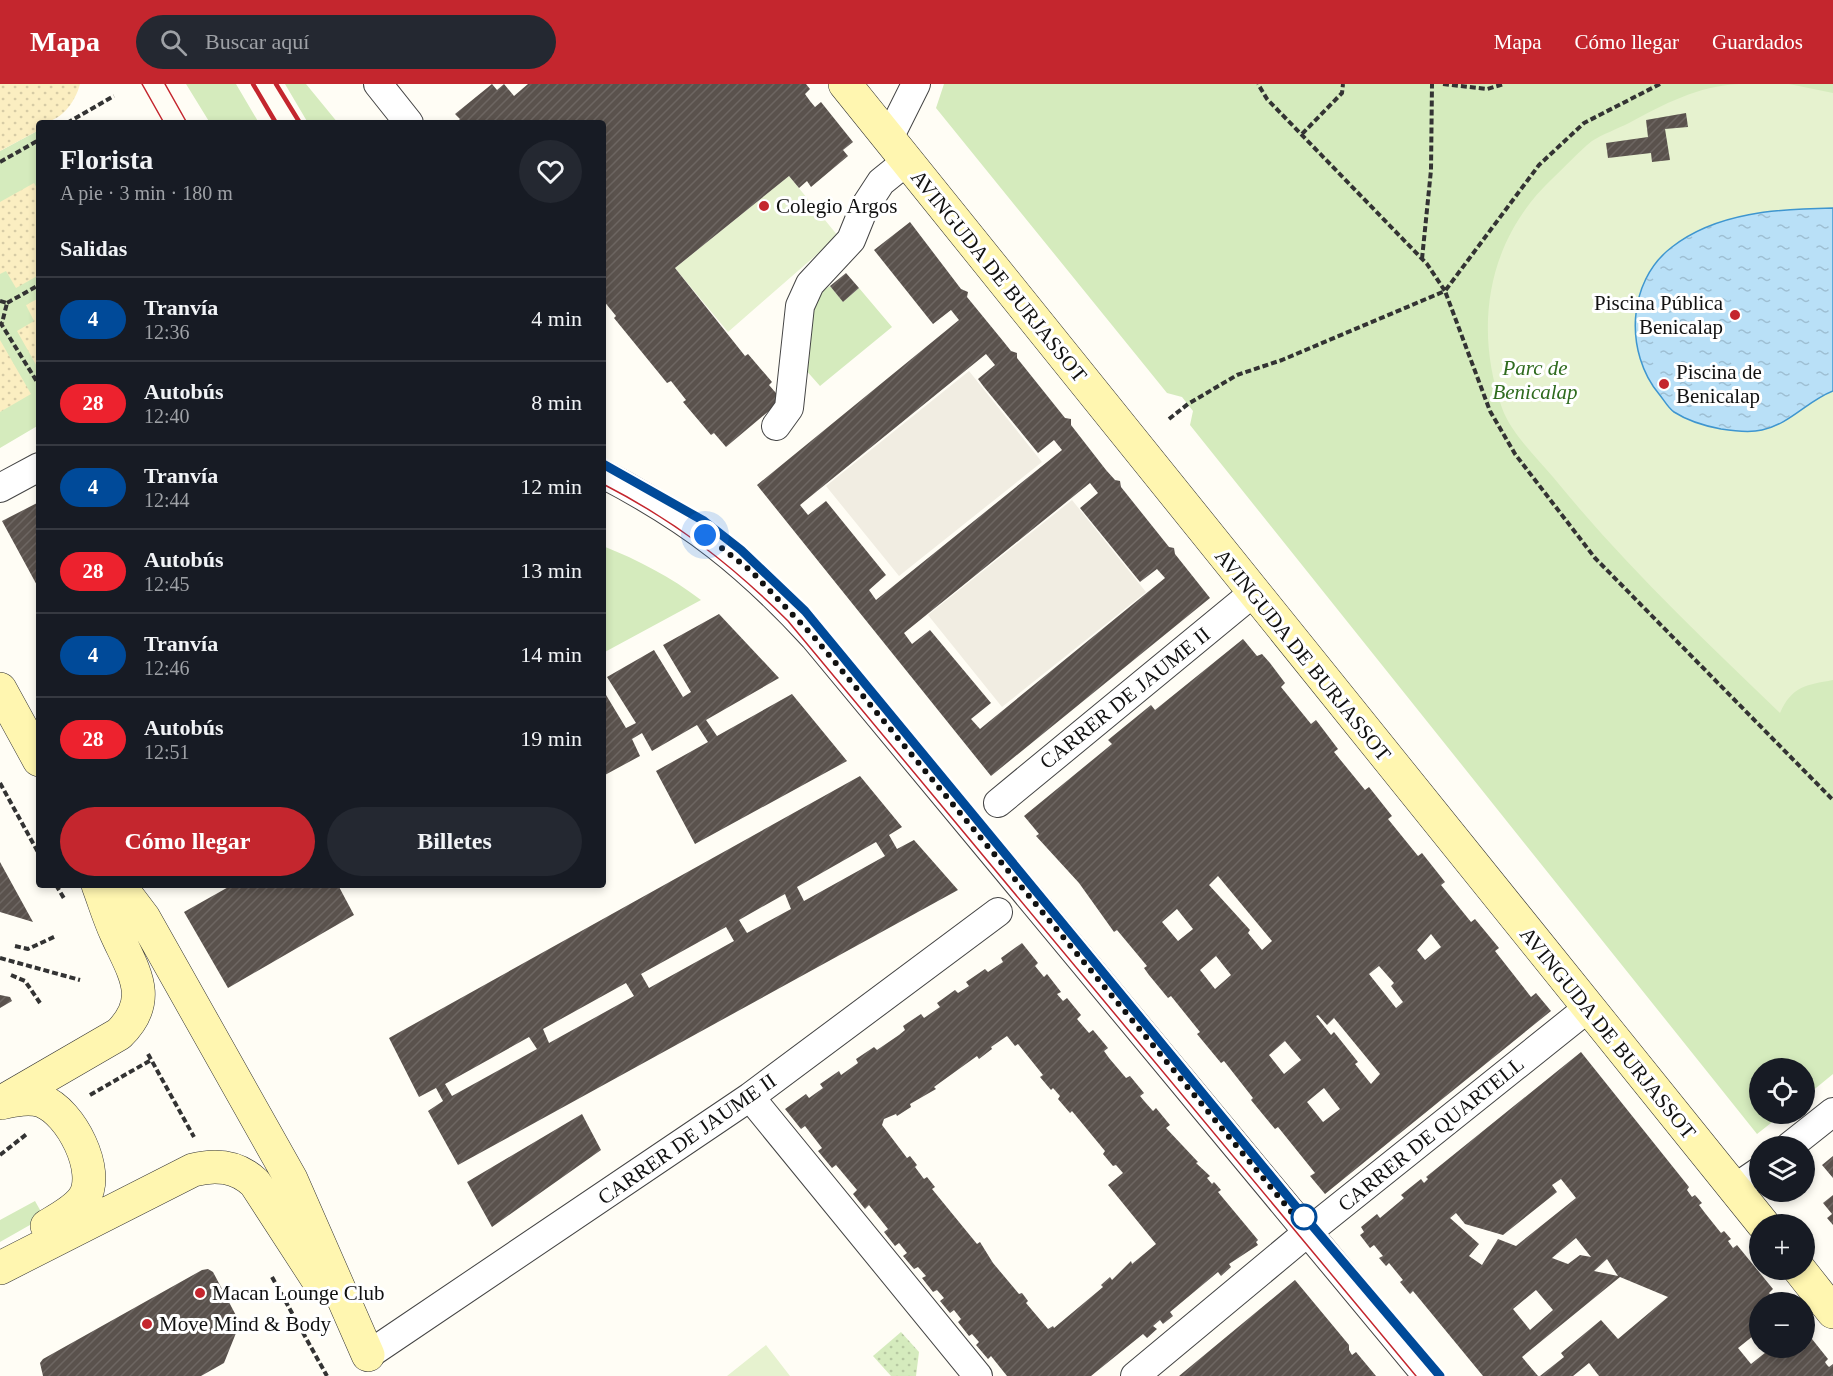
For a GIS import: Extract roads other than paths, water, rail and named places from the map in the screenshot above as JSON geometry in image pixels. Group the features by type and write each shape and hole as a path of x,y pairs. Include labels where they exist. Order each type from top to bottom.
{"street":[{"path":"378,84 407,120"},
{"name":"AVINGUDA DE BURJASSOT","path":"845,84 1588,1008 1747,1180 1759,1214"},
{"path":"776,426 789,408 800,306 810,284 851,240 864,208 898,150 916,84"},
{"path":"0,488 36,469"},
{"path":"606,476 692,525 727,551 777,596 814,637 1427,1376"},
{"name":"CARRER DE JAUME II","path":"998,803 1253,593"},
{"path":"0,689 36,754"},
{"path":"0,1103 119,1034 131,1023 137,1009 138,979 116,933 99,888"},
{"path":"121,888 144,918 291,1179 374,1366"},
{"name":"CARRER DE JAUME II","path":"374,1366 750,1097 998,912"},
{"name":"CARRER DE QUARTELL","path":"1135,1376 1308,1232 1588,1008"},
{"path":"750,1097 978,1376"},
{"path":"0,1103 34,1100 43,1102 59,1113 68,1124 87,1158 90,1185 83,1199 73,1209 23,1240 4,1266"},
{"path":"1803,1136 1833,1112"},
{"path":"4,1266 193,1170 210,1166 245,1173 255,1183 374,1366"},
{"path":"1808,1280 1833,1312"}],"water":[{"name":"Piscina Pública Benicalap","path":"1833,208 1833,391 1781,423 1757,431 1721,429 1691,421 1672,410 1648,377 1640,359 1636,339 1639,298 1646,279 1657,262 1672,247 1708,226 1749,215"}],"tram line":[{"path":"142,84 162,120"},
{"path":"165,84 185,120"},
{"path":"606,466 704,521 741,550 805,611 1293,1203 1440,1376"},
{"name":"4","path":"606,466 704,521 741,550 805,611 1058,920 1440,1376"},
{"path":"606,486 654,513 701,545 767,600 788,621 1416,1376"}],"railway":[{"path":"253,84 274,120"},
{"path":"276,84 298,120"}],"place":[{"name":"Colegio Argos","path":"764,206"},
{"name":"Piscina Pública Benicalap","path":"1735,315"},
{"name":"Piscina de Benicalap","path":"1664,384"},
{"name":"Macan Lounge Club","path":"200,1293"},
{"name":"Move Mind & Body","path":"147,1324"}],"park label":[{"name":"Parc de Benicalap","path":"1535,380"}]}
